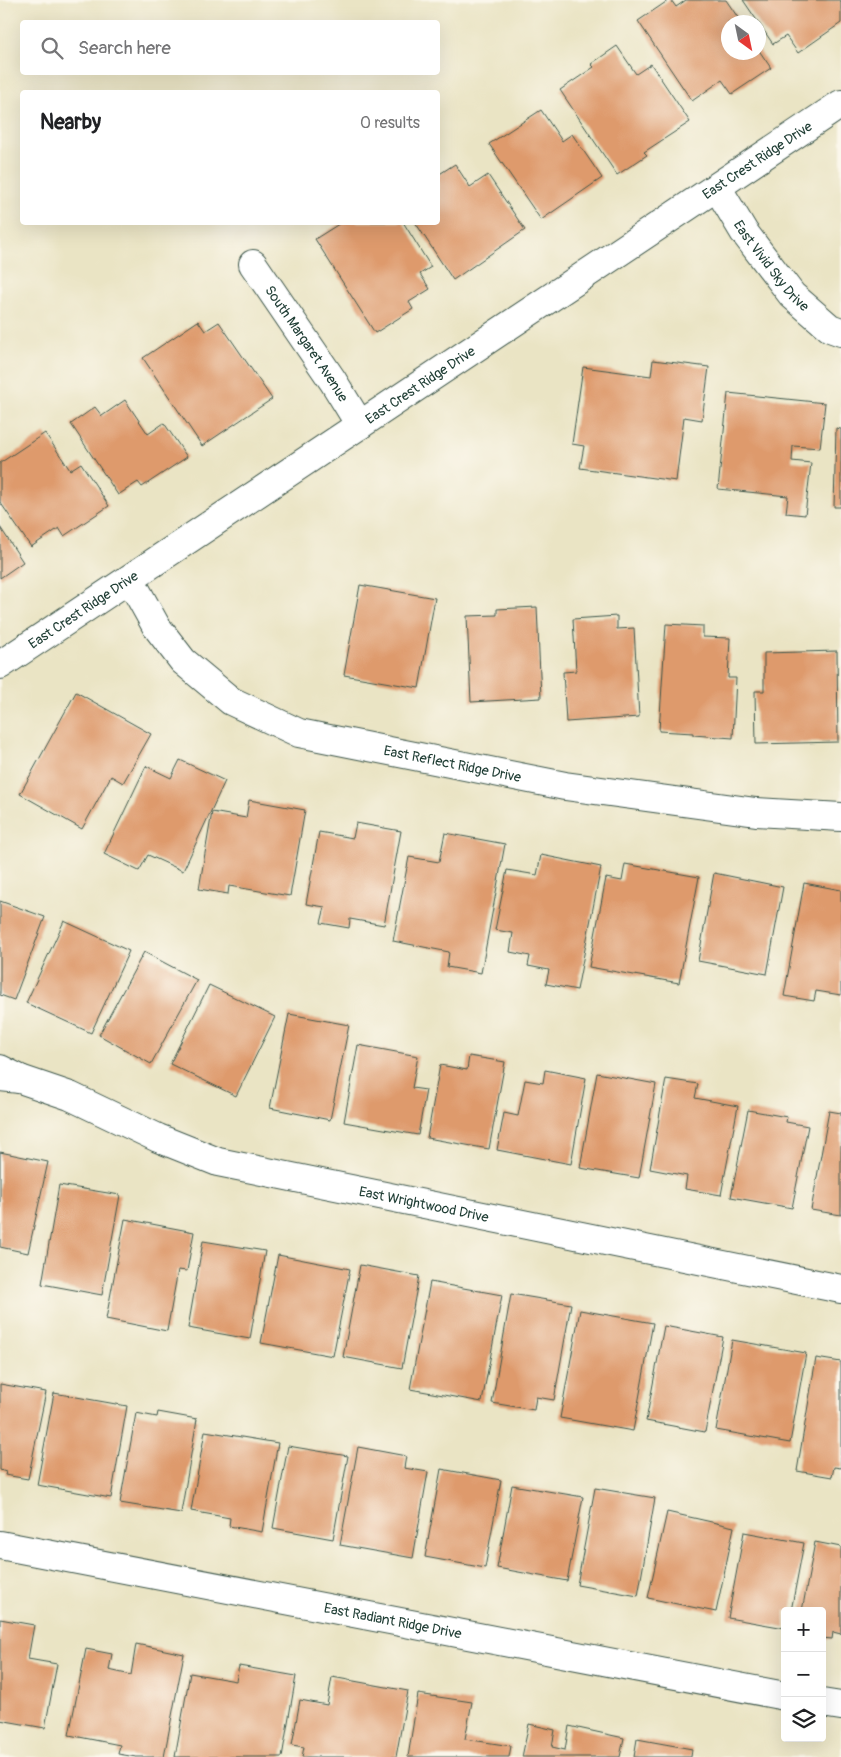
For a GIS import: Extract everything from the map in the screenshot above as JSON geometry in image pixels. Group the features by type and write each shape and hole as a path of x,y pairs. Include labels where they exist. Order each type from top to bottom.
{"street":[{"name":"East Crest Ridge Drive","path":"0,665 841,104"},
{"name":"East Vivid Sky Drive","path":"717,187 744,232 792,295 830,328 841,332"},
{"name":"South Margaret Avenue","path":"252,264 333,381 360,425"},
{"name":"East Reflect Ridge Drive","path":"130,579 156,626 183,661 231,701 299,733 565,786 756,812 841,817"},
{"name":"East Wrightwood Drive","path":"7,1075 70,1096 158,1138 218,1162 841,1289"},
{"name":"East Radiant Ridge Drive","path":"0,1545 781,1695"},
{"path":"826,1704 841,1706"}],"building":[{"path":"669,0 676,7 686,0 726,0 736,15 721,15 721,60 766,60 771,68 732,94 722,80 692,101 638,21"},
{"path":"743,0 840,0 841,2 841,23 798,53 786,36 773,44 766,34 766,15 753,15"},
{"path":"617,46 636,74 651,64 690,122 644,152 647,155 617,175 560,90 594,67 591,64"},
{"path":"541,110 562,141 572,134 602,178 541,220 489,144"},
{"path":"455,164 470,187 488,175 525,230 453,280 417,225 440,225 440,174"},
{"path":"337,225 405,225 431,267 420,274 430,289 409,302 413,309 375,333 315,239"},
{"path":"198,321 205,331 219,322 272,399 202,446 143,358"},
{"path":"653,360 709,367 702,420 684,417 676,481 580,468 584,446 572,444 583,367 651,376"},
{"path":"728,393 825,403 820,448 793,446 792,461 811,463 805,515 786,513 788,496 718,489"},
{"path":"125,400 148,434 164,423 187,457 142,487 138,482 118,495 71,424 95,407 102,416"},
{"path":"836,428 841,429 841,507 834,507"},
{"path":"45,433 70,470 81,463 109,506 64,536 59,528 31,547 0,502 0,463"},
{"path":"0,527 23,562 0,578"},
{"path":"360,585 435,598 419,688 344,675"},
{"path":"537,607 541,698 471,702 467,616 497,615 497,609"},
{"path":"617,616 617,629 634,628 639,717 566,722 563,672 576,671 573,619"},
{"path":"666,624 703,626 703,637 730,638 728,678 736,678 733,738 659,731"},
{"path":"837,651 838,742 756,744 755,691 764,691 764,653"},
{"path":"76,692 151,734 123,783 111,776 82,829 20,794"},
{"path":"180,760 225,781 183,871 148,855 139,871 104,854 146,766 171,778"},
{"path":"249,800 305,810 290,896 229,886 228,894 199,889 212,812 246,818"},
{"path":"356,823 401,831 384,925 350,919 349,928 321,923 325,907 306,904 319,832 353,838"},
{"path":"445,833 505,844 481,973 447,967 449,952 393,941 409,857 439,862"},
{"path":"541,855 601,867 577,990 546,984 549,970 528,966 530,956 510,952 513,933 495,930 507,870 537,875"},
{"path":"625,864 699,877 679,983 589,967 606,878 622,881"},
{"path":"714,873 783,887 767,974 698,961"},
{"path":"804,883 841,890 841,995 816,991 814,1001 784,996"},
{"path":"0,901 45,917 14,1000 0,995"},
{"path":"64,921 129,951 91,1033 26,1003"},
{"path":"144,952 197,980 151,1064 99,1035"},
{"path":"209,985 275,1017 236,1096 170,1064"},
{"path":"289,1014 349,1025 330,1120 270,1108"},
{"path":"358,1045 418,1056 412,1088 426,1090 418,1135 344,1122"},
{"path":"469,1056 505,1062 489,1149 427,1138 440,1065 467,1070"},
{"path":"545,1070 586,1078 571,1164 497,1150 504,1113 518,1116 525,1080 543,1083"},
{"path":"597,1073 656,1084 639,1178 580,1168"},
{"path":"666,1079 698,1084 695,1098 738,1106 721,1195 685,1189 687,1176 650,1169"},
{"path":"748,1110 787,1117 786,1122 808,1126 792,1208 731,1197"},
{"path":"829,1111 841,1113 841,1215 811,1210"},
{"path":"0,1152 48,1162 28,1253 0,1247"},
{"path":"59,1185 120,1195 102,1295 42,1284"},
{"path":"125,1219 194,1232 187,1271 178,1270 167,1331 106,1319"},
{"path":"203,1241 265,1251 250,1339 188,1328"},
{"path":"278,1255 350,1269 333,1356 261,1343"},
{"path":"360,1265 419,1276 402,1368 343,1357"},
{"path":"430,1282 502,1295 482,1402 410,1389"},
{"path":"511,1294 571,1304 554,1400 536,1397 534,1410 492,1403"},
{"path":"580,1310 653,1323 633,1431 560,1418"},
{"path":"664,1326 723,1337 705,1432 646,1421"},
{"path":"732,1340 806,1353 790,1443 716,1430"},
{"path":"816,1358 841,1362 841,1468 834,1467 832,1477 797,1471"},
{"path":"0,1384 46,1392 28,1479 5,1475 6,1472 0,1470"},
{"path":"54,1393 127,1406 111,1498 37,1485"},
{"path":"158,1412 197,1419 181,1513 120,1503 136,1413 157,1417"},
{"path":"205,1431 278,1443 262,1532 229,1526 230,1518 191,1511"},
{"path":"288,1446 348,1456 333,1539 273,1528"},
{"path":"358,1447 406,1456 404,1468 428,1472 413,1558 340,1545"},
{"path":"441,1469 501,1480 485,1568 425,1557"},
{"path":"512,1485 583,1497 567,1581 497,1568"},
{"path":"595,1488 655,1498 638,1596 577,1585"},
{"path":"667,1512 734,1527 716,1612 648,1598"},
{"path":"744,1532 804,1543 792,1607 781,1607 781,1627 728,1618"},
{"path":"815,1542 841,1547 841,1634 833,1632 832,1639 826,1638 826,1607 803,1607"},
{"path":"0,1619 34,1625 28,1659 57,1664 45,1728 0,1720"},
{"path":"136,1644 184,1654 164,1757 136,1757 118,1754 120,1745 69,1735 86,1649 112,1654 109,1670 131,1675"},
{"path":"239,1666 296,1676 282,1757 175,1757 190,1673 236,1681"},
{"path":"332,1677 408,1691 396,1757 302,1757 304,1747 292,1745 300,1700 327,1705"},
{"path":"418,1694 472,1702 465,1739 511,1746 509,1757 408,1757"},
{"path":"529,1724 555,1730 552,1747 565,1750 569,1726 624,1738 620,1757 522,1757"},
{"path":"637,1739 692,1749 691,1757 634,1757"}]}
